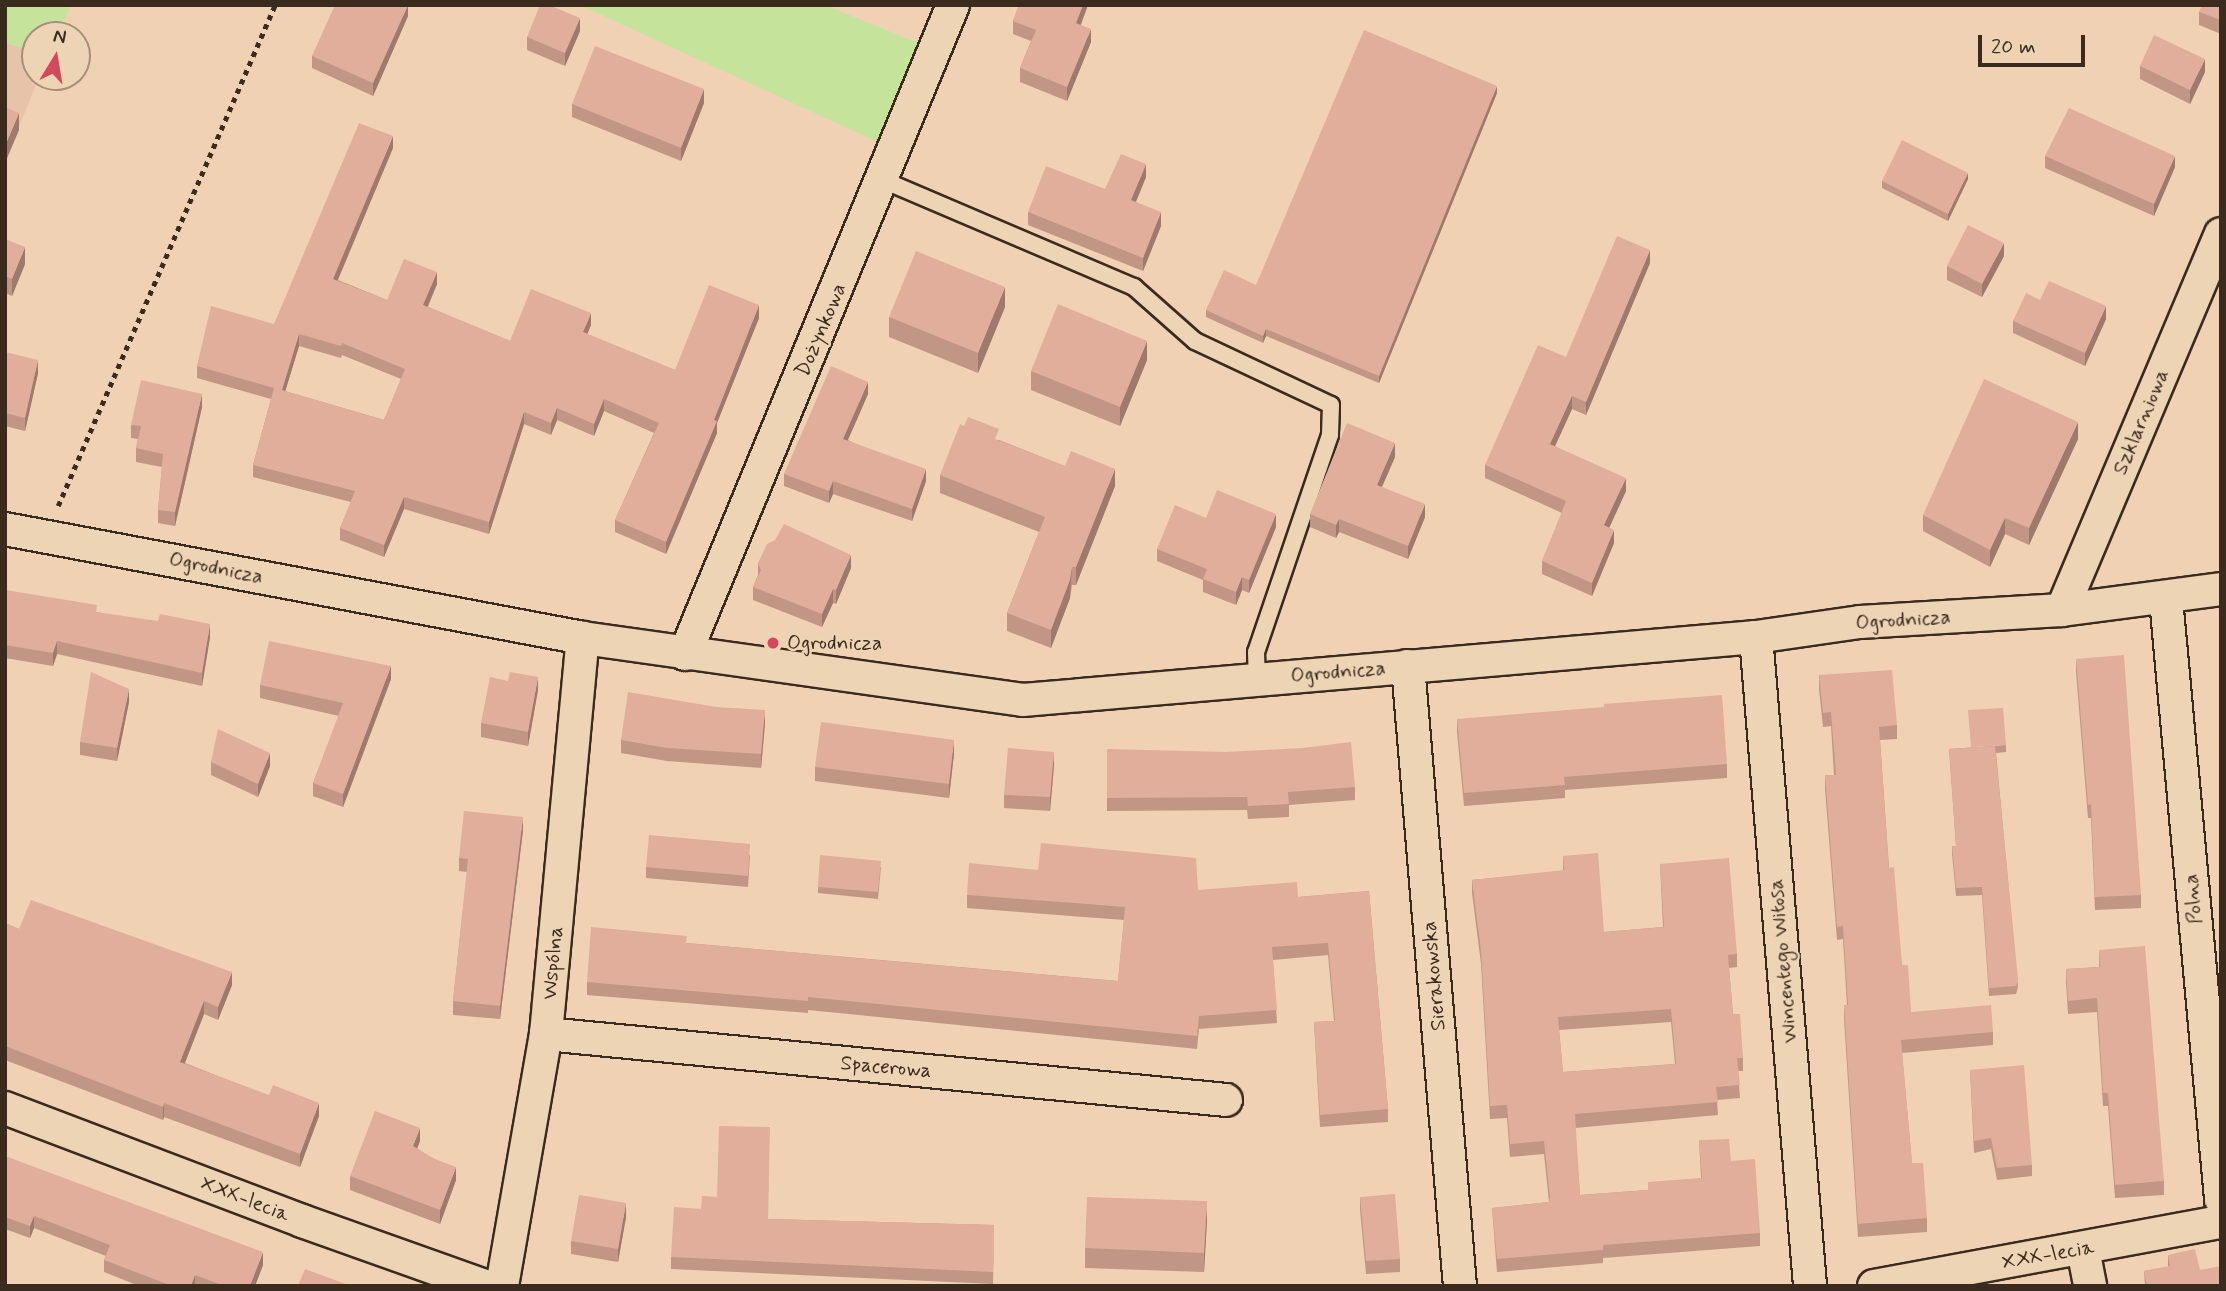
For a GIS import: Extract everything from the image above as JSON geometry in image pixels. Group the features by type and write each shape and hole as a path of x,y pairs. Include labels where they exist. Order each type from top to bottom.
{"street":[{"name":"Dożynkowa","path":"685,654 953,5"},
{"name":"Szklarniowa","path":"2062,610 2221,234"},
{"name":"Ogrodnicza","path":"5,529 583,638 1023,700 1756,637 1860,622 2062,610 2166,599 2221,589"},
{"name":"Polna","path":"2166,599 2221,1199"},
{"name":"Wincentego Witosa","path":"1756,637 1810,1286"},
{"name":"Wspólna","path":"502,1286 546,1034 583,638"},
{"name":"Sierakowska","path":"1408,666 1460,1286"},
{"name":"Spacerowa","path":"546,1034 1226,1100"},
{"name":"XXX-lecia","path":"5,1108 475,1285"},
{"name":"XXX-lecia","path":"1874,1286 2221,1222"},
{"path":"2082,1249 2090,1286"}],"lane":[{"path":"883,180 1135,287 1195,341 1331,405 1330,435 1256,652 1257,678"}],"path":[{"path":"48,537 59,502 275,5"}],"shaded area":[{"path":"5,43 21,48 21,91 33,91 5,162"}],"green space":[{"path":"6,5 71,5 64,21 21,21 21,48 5,43"},
{"path":"580,5 825,5 935,50 895,150"}],"building":[{"path":"335,5 408,5 373,83 312,56"},
{"path":"540,5 549,5 580,18 565,53 527,37"},
{"path":"1019,5 1083,5 1076,23 1091,29 1067,87 1020,68 1036,30 1013,21"},
{"path":"2202,5 2221,5 2221,20 2199,12"},
{"path":"1364,30 1497,86 1379,376 1266,329 1263,336 1206,310 1224,270 1256,285"},
{"path":"2154,35 2205,59 2190,90 2140,66"},
{"path":"595,46 704,89 681,148 572,104"},
{"path":"5,107 19,113 5,146"},
{"path":"2069,108 2175,156 2154,204 2045,156"},
{"path":"359,123 393,136 333,279 387,300 404,259 437,272 423,305 510,341 531,289 591,313 583,332 675,370 709,285 759,305 714,420 717,421 666,542 615,520 659,423 604,399 594,424 557,408 551,423 524,412 489,522 404,497 384,545 340,528 355,491 253,465 274,388 197,366 211,306 274,324","holes":["299,334 341,346 342,343 405,369 384,420 282,390"]},
{"path":"1902,140 1968,173 1948,214 1882,181"},
{"path":"1121,154 1146,164 1131,200 1161,212 1143,258 1028,212 1046,166 1105,189"},
{"path":"1968,225 2004,243 1982,284 1947,266"},
{"path":"1617,236 1650,250 1586,402 1572,396 1550,444 1626,478 1604,525 1614,530 1592,583 1542,561 1566,501 1485,465 1538,345 1566,357"},
{"path":"5,239 25,247 12,279 5,276"},
{"path":"916,251 1005,287 978,353 889,317"},
{"path":"2049,281 2106,306 2085,353 2013,321 2026,293 2040,300"},
{"path":"1058,304 1147,341 1120,407 1031,371"},
{"path":"5,352 38,360 25,418 5,413"},
{"path":"831,366 868,382 843,439 926,469 912,509 833,481 829,491 784,474"},
{"path":"1984,379 2078,422 2029,528 2005,518 1990,550 1923,515"},
{"path":"141,380 202,394 175,512 158,510 163,454 136,448 141,426 131,425"},
{"path":"968,417 999,429 995,439 1065,466 1071,451 1115,469 1076,567 1072,567 1070,580 1051,630 1007,613 1045,517 940,475 960,424 964,426"},
{"path":"1347,423 1395,443 1377,485 1425,504 1408,546 1339,519 1336,525 1310,514"},
{"path":"1217,490 1276,514 1249,580 1242,577 1236,592 1203,579 1207,569 1157,549 1175,505 1206,518"},
{"path":"784,524 851,555 822,614 753,587 761,570 758,563 767,544 775,540"},
{"path":"5,590 97,605 96,612 158,621 160,614 210,624 202,673 57,641 53,653 5,645"},
{"path":"269,641 391,666 343,794 313,783 343,703 260,685"},
{"path":"2124,655 2141,895 2095,897 2091,804 2088,805 2076,659"},
{"path":"1892,670 1897,725 1879,727 1889,868 1894,867 1902,965 1908,965 1911,1012 1991,1005 1993,1032 1901,1040 1912,1163 1923,1163 1927,1218 1858,1224 1844,1005 1848,1005 1843,926 1837,927 1825,775 1836,775 1831,712 1823,713 1819,675"},
{"path":"91,672 129,689 117,748 80,742"},
{"path":"510,672 538,677 528,732 481,723 490,677 508,681"},
{"path":"628,692 716,707 765,710 761,754 667,748 621,740"},
{"path":"1722,695 1727,764 1564,777 1565,785 1464,793 1457,719"},
{"path":"2003,708 2006,745 1971,747 1968,710"},
{"path":"821,722 954,740 949,784 815,767"},
{"path":"218,729 270,753 258,784 211,762"},
{"path":"1351,742 1355,787 1288,792 1289,804 1248,806 1247,797 1107,798 1107,749 1226,752 1303,748"},
{"path":"1995,746 2018,979 2016,986 1989,988 1982,887 1956,888 1952,846 1956,846 1949,749"},
{"path":"1008,748 1054,752 1050,797 1004,795"},
{"path":"464,811 523,817 500,1006 453,1001 468,859 459,858"},
{"path":"649,835 750,844 748,876 646,867"},
{"path":"1041,843 1196,858 1198,890 1297,882 1298,897 1369,891 1388,1109 1320,1115 1314,1022 1335,1021 1328,943 1272,947 1277,1010 1199,1016 1197,1036 808,997 808,1001 587,982 591,927 687,936 686,943 1118,981 1125,907 967,895 969,863 1038,870"},
{"path":"1598,853 1604,932 1664,927 1660,864 1729,858 1737,954 1728,955 1733,1014 1740,1014 1743,1058 1737,1058 1740,1085 1716,1087 1718,1102 1575,1114 1580,1195 1648,1190 1648,1182 1702,1178 1699,1140 1729,1139 1731,1161 1755,1159 1760,1233 1603,1245 1603,1250 1497,1259 1492,1208 1549,1202 1550,1197 1544,1141 1510,1144 1507,1105 1490,1106 1481,951 1472,880 1564,870 1563,856","holes":["1671,1009 1676,1064 1563,1072 1558,1017"]},
{"path":"820,855 881,861 878,892 818,887"},
{"path":"31,900 232,972 218,1007 204,1001 180,1062 269,1095 273,1085 319,1103 300,1154 164,1103 163,1107 5,1046 5,923 19,929"},
{"path":"2145,946 2164,1181 2115,1185 2108,1093 2103,1093 2097,998 2068,1001 2066,969 2100,967 2099,950"},
{"path":"2024,1065 2032,1165 1997,1168 1991,1138 1974,1141 1970,1070"},
{"path":"375,1111 420,1128 413,1146 456,1167 440,1210 350,1176"},
{"path":"719,1126 770,1127 768,1219 994,1225 993,1272 671,1257 674,1207 701,1209 702,1196 717,1197"},
{"path":"5,1156 263,1252 250,1286 225,1286 195,1275 191,1286 172,1286 104,1260 110,1245 34,1216 30,1226 5,1217"},
{"path":"1395,1194 1400,1259 1366,1261 1360,1197"},
{"path":"579,1195 626,1203 618,1249 571,1241"},
{"path":"1087,1197 1207,1201 1204,1253 1085,1248"},
{"path":"2195,1249 2200,1270 2221,1266 2221,1286 2147,1286 2144,1271 2170,1266 2168,1255"},
{"path":"305,1269 351,1286 298,1286"}],"place":[{"name":"Ogrodnicza","path":"773,643"}]}
